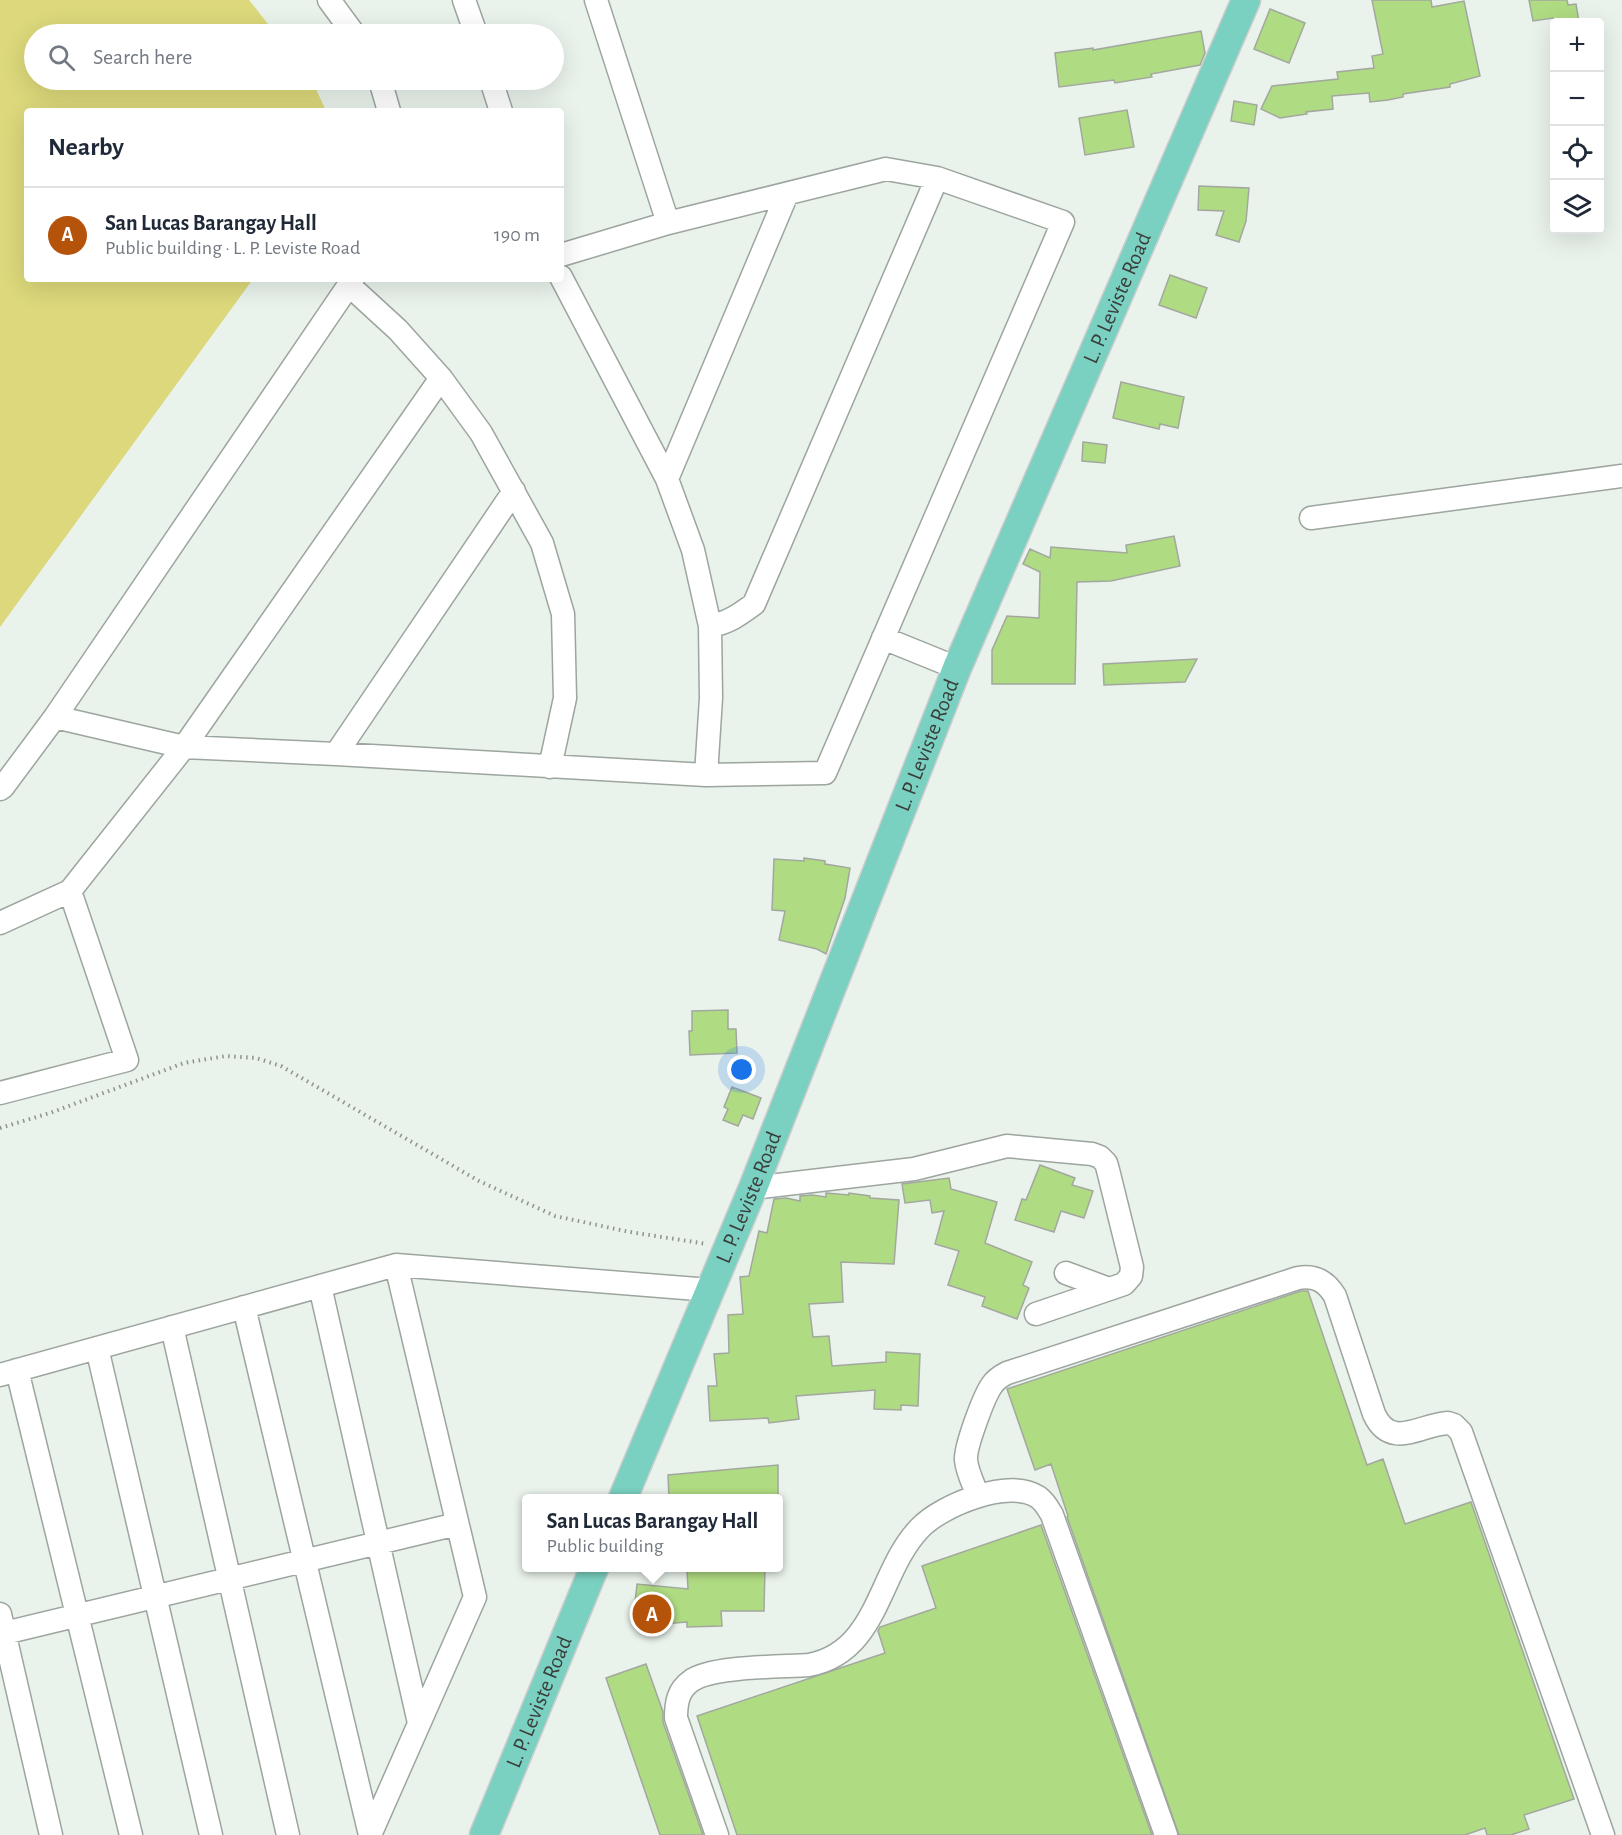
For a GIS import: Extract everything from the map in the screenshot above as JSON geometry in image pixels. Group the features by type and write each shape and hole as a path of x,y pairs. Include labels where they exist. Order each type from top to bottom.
{"main road":[{"name":"L. P. Leviste Road","path":"625,1494 753,1188 957,668 1246,0"},
{"name":"L. P. Leviste Road","path":"484,1835 592,1572"}],"street":[{"path":"329,0 347,24"},
{"path":"464,0 472,24"},
{"path":"596,0 668,223"},
{"path":"383,90 388,108"},
{"path":"494,90 500,108"},
{"path":"55,717 184,747 336,753 706,775 825,773 1063,222 937,178 886,170 668,223 564,254"},
{"path":"710,626 723,624 735,618 754,604 937,178"},
{"path":"667,479 787,194"},
{"path":"0,789 55,717 351,282 441,378 481,433 542,543 563,614 565,698 550,767"},
{"path":"563,282 667,479 693,550 710,626 711,698 706,775"},
{"path":"0,923 70,891 184,747 441,378"},
{"path":"1311,518 1622,476"},
{"path":"336,753 514,491"},
{"path":"883,638 957,668"},
{"path":"0,1094 127,1060 70,891"},
{"path":"753,1188 914,1169 1007,1146 1092,1154 1100,1157 1106,1163 1132,1266 1131,1276 1128,1281 1109,1289 1036,1314"},
{"path":"131,1835 77,1615 9,1373 396,1265 710,1290"},
{"path":"370,1835 475,1597 396,1265"},
{"path":"1066,1273 1109,1289"},
{"path":"978,1496 966,1463 966,1454 991,1386 998,1378 1006,1373 1298,1278 1319,1279 1335,1296 1374,1414 1380,1424 1396,1434 1411,1433 1448,1423 1461,1432 1603,1835"},
{"path":"320,1286 419,1723"},
{"path":"244,1307 370,1835"},
{"path":"172,1327 288,1835"},
{"path":"97,1348 211,1835"},
{"path":"717,1835 676,1718 677,1703 682,1688 692,1679 709,1673 809,1665 836,1655 855,1640 869,1621 898,1559 920,1528 944,1511 978,1496 1007,1491 1032,1494 1040,1498 1052,1515 1166,1835"},
{"path":"51,1835 1,1627 77,1615 457,1524"}],"path":[{"path":"0,1128 50,1113 184,1063 226,1056 256,1058 281,1066 479,1181 555,1216 630,1232 728,1247"}],"shaded area":[{"path":"0,0 249,0 268,24 24,24 24,90 317,90 325,108 24,108 24,282 251,282 0,627"}],"building":[{"path":"1372,0 1431,0 1432,7 1464,1 1480,76 1450,84 1450,87 1403,94 1403,97 1388,100 1370,102 1369,93 1332,96 1333,109 1306,112 1307,114 1280,118 1261,109 1272,86 1338,79 1337,72 1374,68 1372,56 1383,54"},
{"path":"1529,0 1567,0 1568,5 1576,4 1578,18 1550,18 1533,21"},
{"path":"1270,9 1305,23 1289,63 1254,49"},
{"path":"1201,31 1205,53 1200,65 1115,83 1114,80 1059,87 1055,53 1093,48 1093,50"},
{"path":"1234,101 1257,105 1254,125 1231,121"},
{"path":"1127,110 1134,147 1085,155 1079,118"},
{"path":"1199,186 1249,188 1246,221 1239,242 1216,235 1224,211 1198,210"},
{"path":"1170,275 1207,288 1196,318 1159,305"},
{"path":"1121,382 1184,397 1178,428 1160,424 1159,429 1113,418"},
{"path":"1083,442 1107,445 1105,463 1082,461"},
{"path":"1174,536 1180,566 1111,581 1077,582 1075,684 992,684 992,650 1007,616 1039,618 1040,572 1023,564 1030,549 1050,558 1051,547 1127,553 1126,545"},
{"path":"1197,659 1185,682 1104,685 1103,664"},
{"path":"804,858 850,868 845,898 826,954 817,949 779,940 785,911 772,910 774,859 804,861"},
{"path":"728,1010 728,1029 736,1029 737,1053 690,1055 689,1031 692,1031 692,1011"},
{"path":"732,1087 761,1098 753,1119 743,1115 738,1126 723,1120 728,1109 724,1107"},
{"path":"1040,1165 1075,1178 1072,1185 1093,1191 1084,1218 1061,1211 1054,1232 1015,1220 1022,1199 1026,1200"},
{"path":"949,1178 951,1189 997,1202 985,1243 1032,1262 1023,1285 1029,1288 1017,1319 982,1306 985,1297 948,1285 959,1251 935,1244 944,1211 932,1213 930,1200 905,1203 902,1184"},
{"path":"826,1193 849,1195 849,1193 870,1196 870,1198 899,1200 894,1264 841,1262 843,1302 809,1304 813,1337 829,1336 832,1366 886,1362 886,1352 920,1354 918,1406 901,1405 901,1410 874,1409 875,1390 796,1396 799,1419 769,1423 768,1418 710,1421 708,1386 717,1386 714,1354 729,1353 728,1315 743,1314 740,1277 749,1276 759,1231 767,1233 774,1199 786,1198 800,1201 800,1196 826,1197"},
{"path":"1301,1291 1308,1291 1367,1465 1383,1459 1405,1524 1471,1502 1574,1799 1524,1815 1529,1829 1511,1835 1487,1835 1485,1828 1465,1835 1179,1835 1067,1517 1051,1464 1035,1470 1007,1389"},
{"path":"778,1465 778,1494 669,1494 668,1475"},
{"path":"1041,1525 1152,1835 737,1835 697,1716 885,1653 878,1631 880,1627 936,1608 922,1566"},
{"path":"687,1572 765,1572 764,1611 721,1611 722,1626 687,1627 687,1622 638,1626 640,1604 635,1603 637,1584 688,1589"},
{"path":"646,1664 663,1712 663,1722 703,1835 660,1835 606,1678"}],"place":[{"name":"San Lucas Barangay Hall","path":"652,1614"}]}
